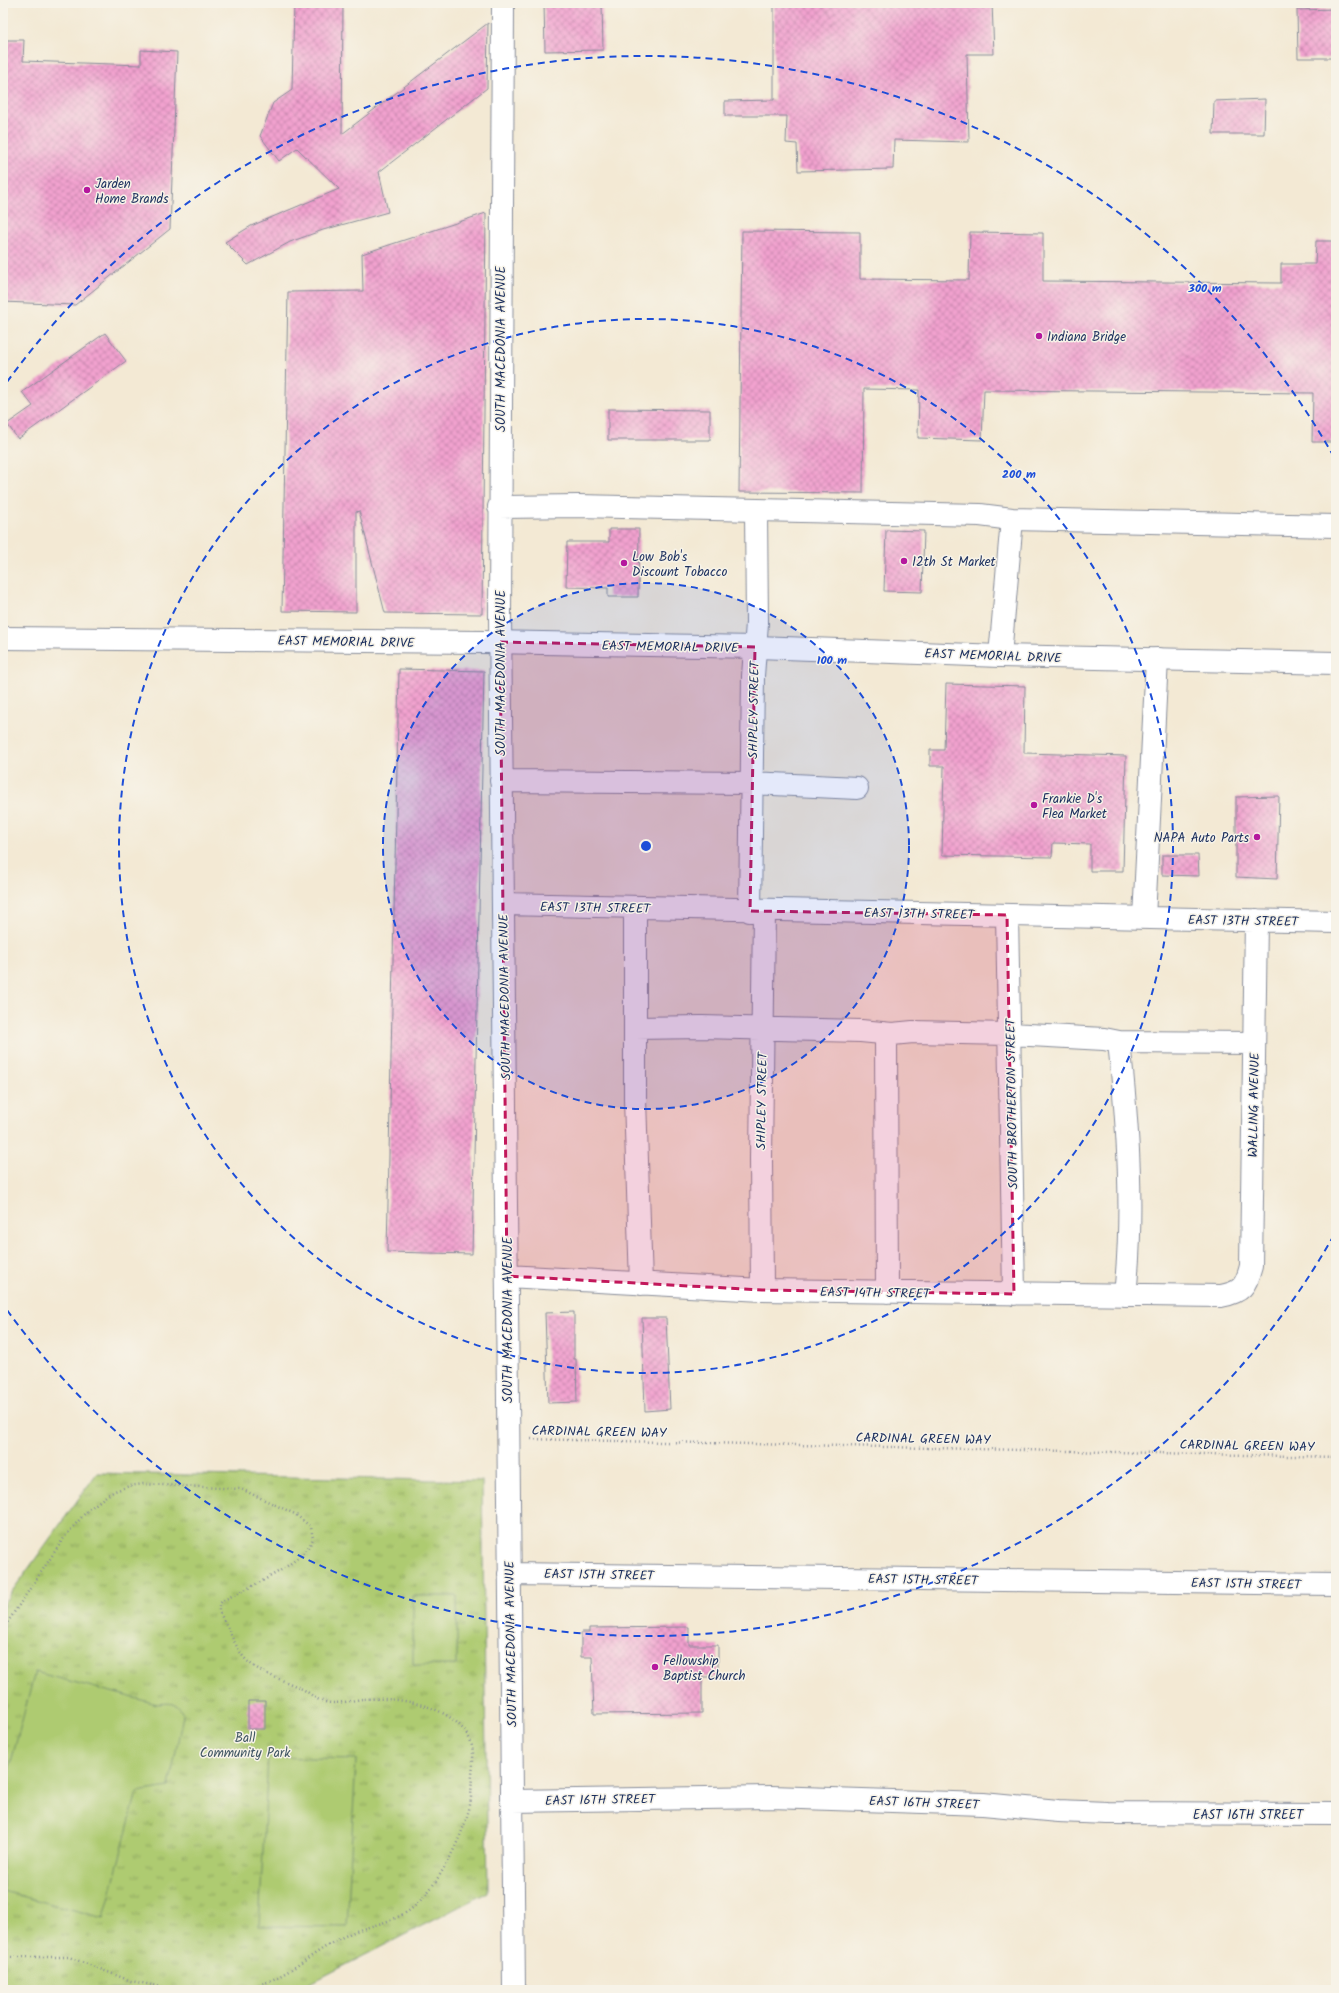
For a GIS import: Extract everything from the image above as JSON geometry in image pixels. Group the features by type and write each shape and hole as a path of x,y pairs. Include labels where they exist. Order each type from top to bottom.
{"street":[{"name":"SOUTH MACEDONIA AVENUE","path":"503,3 499,507 514,1990"},
{"path":"499,507 578,506 980,515 1012,519 1336,526"},
{"name":"SHIPLEY STREET","path":"756,510 752,783 762,1029 762,1290"},
{"path":"1000,656 1012,519"},
{"name":"EAST MEMORIAL DRIVE","path":"3,638 500,642 755,647 1000,656 1336,663"},
{"path":"1144,918 1157,659"},
{"path":"501,781 752,783 858,788"},
{"name":"EAST 13TH STREET","path":"503,904 757,911 1336,922"},
{"path":"635,908 635,1099 641,1284"},
{"name":"SOUTH BROTHERTON STREET","path":"1007,915 1014,1294"},
{"name":"WALLING AVENUE","path":"1242,1288 1248,1280 1251,1266 1256,920"},
{"path":"635,1028 702,1027 861,1031 886,1034 913,1032 1009,1034 1104,1039 1119,1042 1254,1043"},
{"path":"886,1034 887,1292"},
{"path":"1119,1042 1123,1072 1131,1216 1125,1295"},
{"name":"EAST 14TH STREET","path":"507,1276 762,1290 1221,1296 1232,1294 1242,1288"},
{"name":"EAST 15TH STREET","path":"509,1574 1336,1584"},
{"name":"EAST 16TH STREET","path":"512,1801 771,1797 984,1804 1058,1811 1336,1814"}],"path":[{"name":"CARDINAL GREEN WAY","path":"509,1439 1336,1457"},
{"path":"3,1629 66,1535 88,1510 106,1496 129,1486 143,1484 241,1489 295,1514 311,1527 313,1539 306,1550 281,1569 261,1583 222,1601 219,1605 219,1612 242,1654 248,1661 262,1670 303,1689 323,1702 366,1699 395,1700 414,1704 447,1716 458,1723 465,1731 473,1749 473,1767 468,1814 453,1850 436,1880 420,1900 400,1916 349,1934 276,1979 250,1988 232,1990"},
{"path":"3,1957 69,1958 131,1981 168,1988 207,1990"}],"highlighted area":[{"path":"500,642 755,647 750,911 1007,915 1014,1294 762,1290 507,1276"}],"green space":[{"name":"Ball Community Park","path":"97,1473 482,1481 488,1892 297,1990 3,1990 3,1604"},
{"path":"413,1596 457,1596 457,1665 413,1665"},
{"path":"35,1672 157,1704 173,1704 179,1707 183,1715 169,1787 137,1792 104,1918 3,1891 3,1792"},
{"path":"268,1757 356,1759 347,1927 259,1926"}],"building":[{"path":"294,3 343,3 342,134 488,23 487,88 379,172 388,212 323,230 290,242 248,265 225,242 251,226 339,189 297,148 279,161 260,136 273,103 292,90"},
{"path":"544,3 602,3 603,50 545,51"},
{"path":"774,3 992,3 994,54 967,54 969,142 894,140 893,169 798,171 797,144 786,143 787,116 725,116 725,101 774,100"},
{"path":"1336,9 1336,58 1298,58 1297,10"},
{"name":"Jarden Home Brands","path":"3,40 24,40 23,61 141,65 141,50 177,52 170,229 75,305 3,302"},
{"path":"1265,99 1264,134 1213,134 1214,101"},
{"path":"486,213 482,614 385,613 359,511 356,512 356,612 282,611 288,292 363,291 362,254"},
{"name":"Indiana Bridge","path":"742,231 860,232 860,279 969,280 970,232 1043,233 1043,281 1281,283 1281,264 1315,264 1316,241 1336,241 1336,442 1312,442 1313,393 984,390 982,440 918,438 919,390 864,389 863,493 739,492"},
{"path":"105,333 126,361 18,439 7,424 33,406 22,392"},
{"path":"608,409 710,410 710,440 608,440"},
{"path":"609,529 639,529 638,597 608,597 608,588 566,587 567,542 609,542"},
{"name":"12th St Market","path":"886,530 924,531 922,592 884,591"},
{"path":"399,669 484,671 472,1254 387,1252"},
{"name":"Frankie D's Flea Market","path":"946,684 1025,686 1024,753 1126,756 1123,871 1090,871 1090,844 1053,843 1052,857 942,855 944,766 930,766 930,750 944,750"},
{"name":"NAPA Auto Parts","path":"1279,796 1277,879 1236,877 1236,797"},
{"path":"1162,855 1198,855 1199,876 1162,875"},
{"path":"574,1312 574,1359 576,1359 577,1402 548,1403 545,1313"},
{"path":"642,1318 666,1318 670,1409 645,1411"},
{"name":"Fellowship Baptist Church","path":"689,1627 689,1645 718,1645 718,1677 702,1677 702,1713 594,1714 592,1657 581,1657 581,1632 589,1632 589,1628"},
{"path":"248,1701 265,1701 265,1729 248,1729"}],"place":[{"name":"Jarden Home Brands","path":"87,190"},
{"name":"Indiana Bridge","path":"1039,336"},
{"name":"12th St Market","path":"904,561"},
{"name":"Low Bob's Discount Tobacco","path":"624,563"},
{"name":"Frankie D's Flea Market","path":"1034,805"},
{"name":"NAPA Auto Parts","path":"1257,837"},
{"name":"Fellowship Baptist Church","path":"655,1667"}]}
